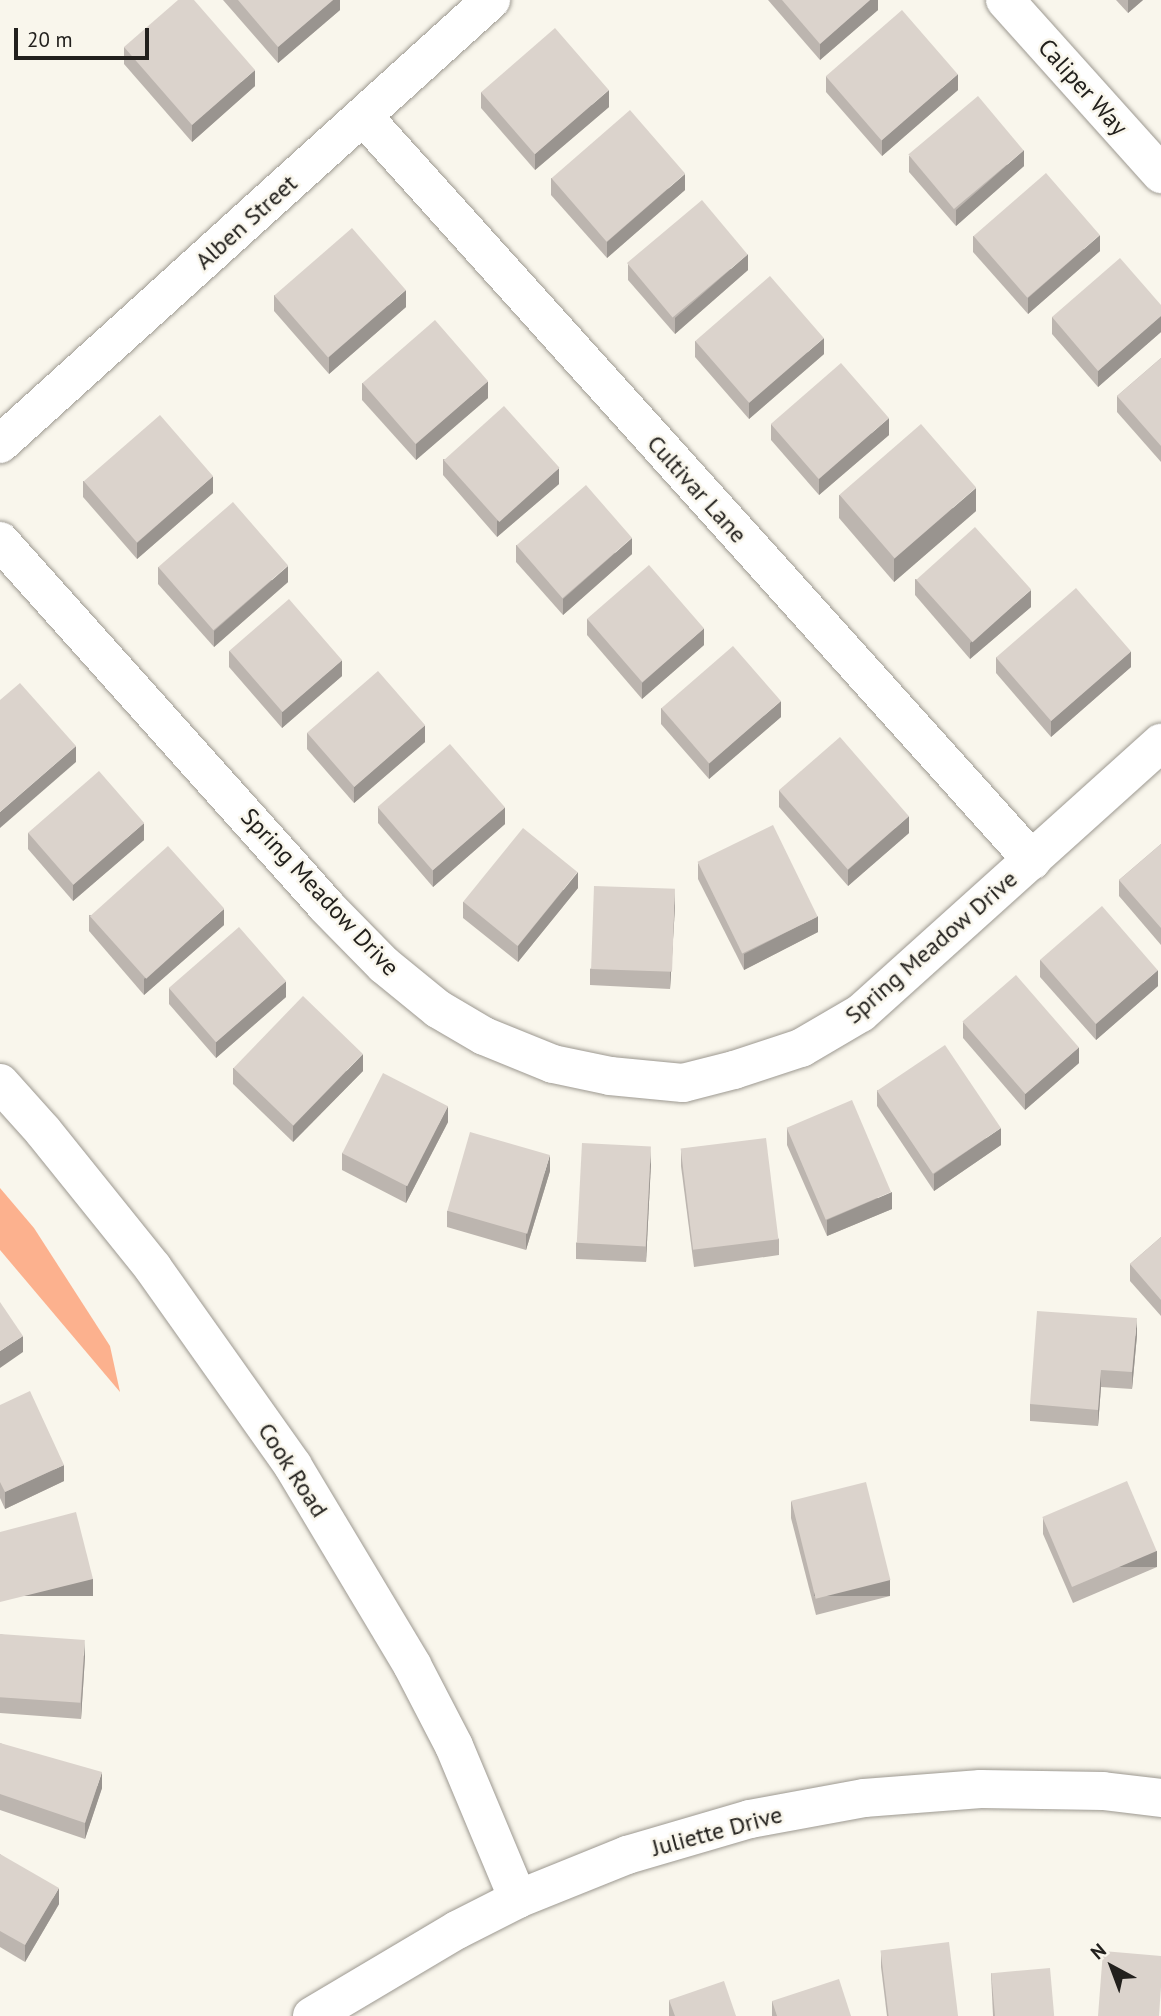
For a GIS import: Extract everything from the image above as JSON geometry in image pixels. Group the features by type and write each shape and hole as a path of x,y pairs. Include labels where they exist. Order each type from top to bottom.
{"street":[{"name":"Alben Street","path":"0,444 491,0"},
{"name":"Caliper Way","path":"1005,0 1161,174"},
{"name":"Cultivar Lane","path":"363,116 1032,860"},
{"name":"Spring Meadow Drive","path":"0,541 326,906 384,965 438,1009 484,1037 553,1064 610,1076 683,1083 801,1048 861,1013 1161,743"},
{"name":"Cook Road","path":"0,1083 43,1131 153,1268 293,1466 412,1665 449,1735 518,1899"},
{"name":"Juliette Drive","path":"312,2016 457,1930 518,1899 627,1855 750,1819 864,1798 981,1789 1103,1791 1161,1798"}],"shaded area":[{"path":"0,1188 34,1228 110,1346 120,1392 0,1250"}],"building":[{"path":"178,0 194,0 255,70 192,125 124,47"},
{"path":"238,0 333,0 278,47"},
{"path":"782,0 870,0 820,44"},
{"path":"902,10 958,74 882,140 826,76"},
{"path":"555,28 609,90 535,154 481,92"},
{"path":"978,96 1024,150 954,209 908,154"},
{"path":"630,110 685,173 607,242 552,178"},
{"path":"1046,173 1100,235 1027,298 974,236"},
{"path":"702,200 748,254 673,317 627,263"},
{"path":"352,228 406,290 328,357 274,296"},
{"path":"1120,258 1161,305 1161,316 1098,371 1052,317"},
{"path":"770,276 824,338 749,403 695,341"},
{"path":"435,320 488,381 416,444 363,383"},
{"path":"1161,358 1161,446 1117,396"},
{"path":"841,363 889,418 819,479 771,424"},
{"path":"504,406 560,468 499,522 444,460"},
{"path":"160,415 213,476 137,542 84,481"},
{"path":"921,424 976,487 895,558 839,495"},
{"path":"586,485 632,538 562,598 517,545"},
{"path":"233,502 288,565 213,630 158,567"},
{"path":"975,527 1031,589 972,642 916,580"},
{"path":"649,565 704,628 642,682 587,619"},
{"path":"1076,588 1131,651 1051,721 996,658"},
{"path":"289,599 342,660 283,712 229,651"},
{"path":"733,646 781,701 709,763 661,708"},
{"path":"378,671 425,725 354,787 307,733"},
{"path":"20,683 76,746 0,812 0,700"},
{"path":"840,737 909,816 848,869 779,790"},
{"path":"450,744 505,807 433,870 378,807"},
{"path":"99,771 144,823 73,885 28,833"},
{"path":"773,825 818,917 742,954 698,862"},
{"path":"523,828 577,872 518,946 463,902"},
{"path":"1161,844 1161,928 1119,880"},
{"path":"168,846 224,908 146,979 90,916"},
{"path":"594,886 675,889 672,972 591,969"},
{"path":"1102,906 1158,970 1096,1024 1040,960"},
{"path":"239,927 286,981 216,1042 169,988"},
{"path":"1016,975 1079,1047 1025,1094 962,1022"},
{"path":"303,996 363,1054 293,1126 234,1068"},
{"path":"945,1045 1001,1128 933,1174 877,1091"},
{"path":"383,1073 448,1106 407,1186 342,1153"},
{"path":"852,1100 891,1192 826,1220 787,1128"},
{"path":"470,1132 550,1155 527,1234 447,1211"},
{"path":"766,1138 778,1239 693,1250 681,1148"},
{"path":"582,1143 651,1147 646,1246 577,1243"},
{"path":"1161,1237 1161,1300 1130,1264"},
{"path":"0,1302 23,1336 0,1351"},
{"path":"1037,1311 1137,1318 1132,1372 1101,1370 1098,1410 1030,1404"},
{"path":"30,1391 64,1465 5,1492 0,1482 0,1405"},
{"path":"1127,1481 1157,1551 1072,1587 1042,1517"},
{"path":"866,1482 890,1580 816,1599 791,1501"},
{"path":"76,1512 93,1579 0,1602 0,1532"},
{"path":"0,1634 85,1640 80,1703 0,1697"},
{"path":"0,1743 102,1772 85,1823 0,1794"},
{"path":"0,1854 59,1888 25,1945 0,1931"},
{"path":"949,1942 958,2016 889,2016 881,1950"},
{"path":"1103,1951 1161,1956 1159,2016 1098,2016"},
{"path":"1050,1968 1054,2016 995,2016 991,1973"},
{"path":"839,1979 851,2016 777,2016 772,2001"},
{"path":"724,1981 736,2016 675,2016 669,2000"}]}
